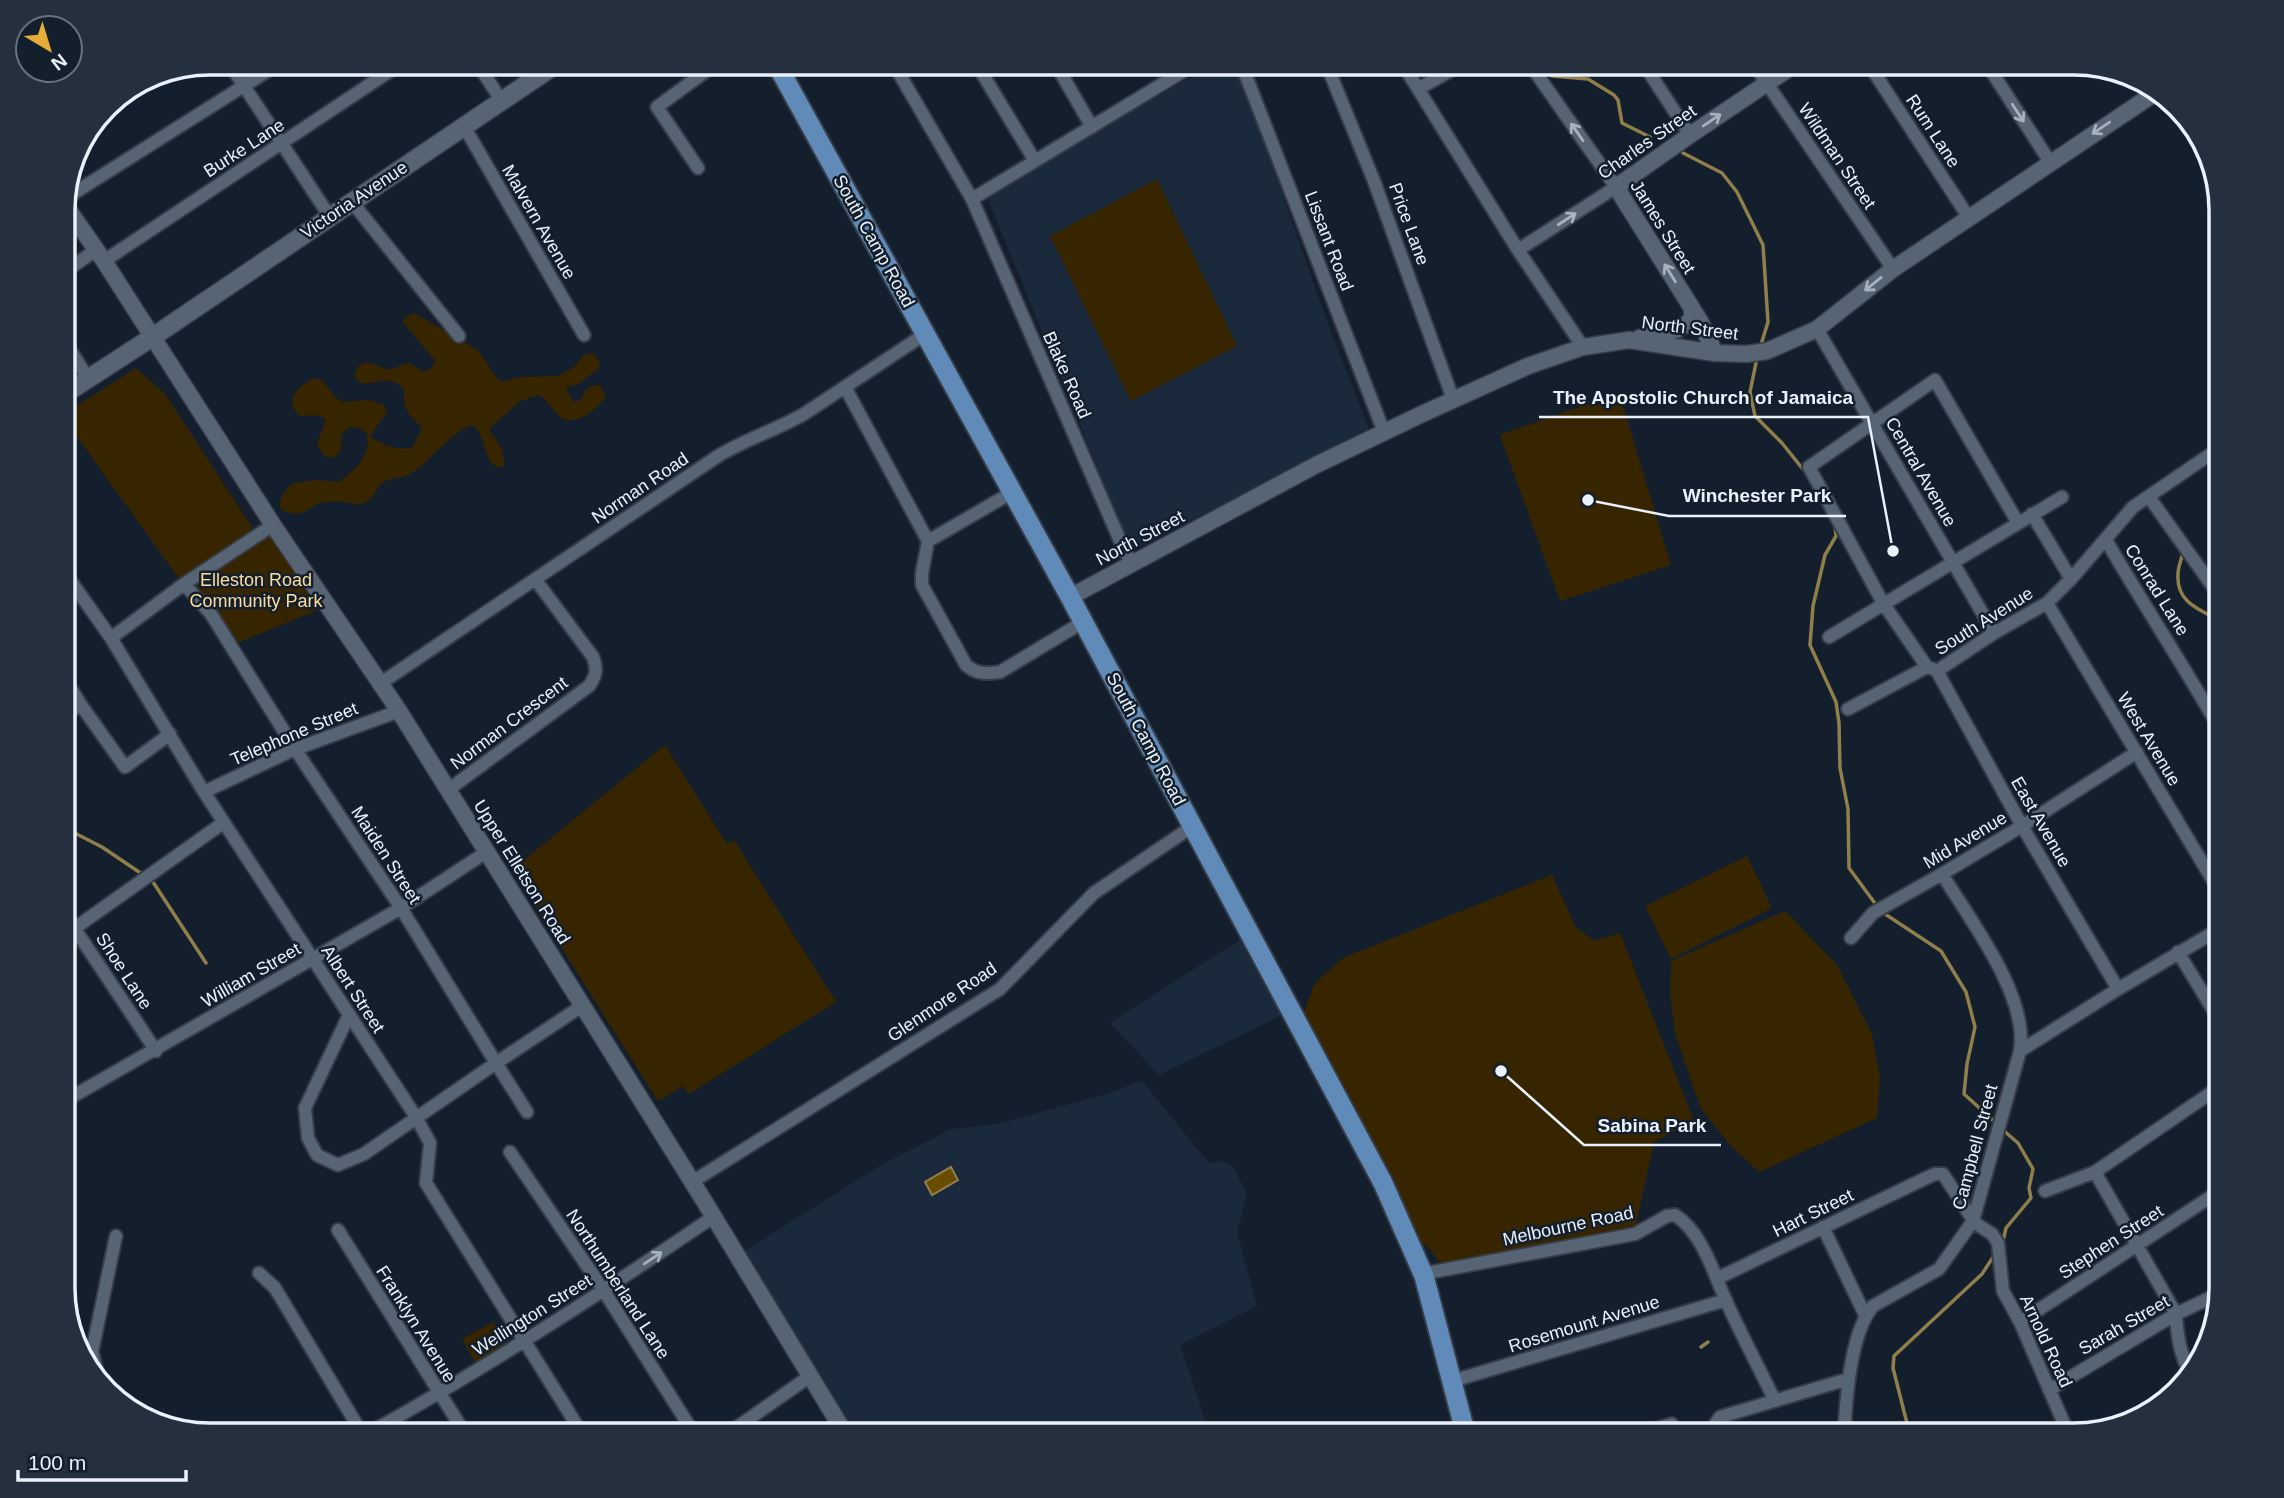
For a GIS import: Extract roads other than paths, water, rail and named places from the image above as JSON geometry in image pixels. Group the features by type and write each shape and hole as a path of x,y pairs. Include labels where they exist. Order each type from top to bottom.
{"main road":[{"name":"Victoria Avenue","path":"76,386 152,338 538,76"},
{"name":"South Camp Road","path":"783,76 1070,597 1340,1107 1383,1183 1424,1276 1463,1423"}],"street":[{"path":"972,198 1176,75"},
{"name":"Lissant Road","path":"1246,75 1384,432"},
{"name":"Price Lane","path":"1331,75 1374,181 1453,399"},
{"path":"1410,75 1518,250 1583,347"},
{"path":"1418,89 1442,75"},
{"name":"James Street","path":"1538,75 1616,187 1692,308 1715,353"},
{"path":"1651,75 1690,135"},
{"name":"Wildman Street","path":"1762,75 1893,269"},
{"name":"Charles Street","path":"1518,250 1616,187 1779,75"},
{"name":"Rum Lane","path":"1876,75 1969,218"},
{"path":"1994,75 2050,162"},
{"path":"237,76 330,217"},
{"path":"76,193 260,76"},
{"name":"Burke Lane","path":"76,267 100,256 282,144 383,76"},
{"path":"485,76 501,100"},
{"path":"698,168 657,107 700,76"},
{"name":"Blake Road","path":"900,76 972,198 1125,552 1133,564"},
{"path":"984,76 1035,161"},
{"path":"1062,76 1091,127"},
{"name":"North Street","path":"1070,597 1316,465 1528,366 1583,347 1629,340 1715,353 1746,354 1767,351 1817,329 1893,269 2147,97"},
{"name":"Malvern Avenue","path":"464,126 584,335"},
{"path":"352,202 459,336"},
{"name":"Upper Elletson Road","path":"76,220 273,525 399,710 839,1423"},
{"path":"1629,340 1682,327 1692,318 1692,308"},
{"name":"Central Avenue","path":"1817,329 1994,633"},
{"name":"Norman Road","path":"381,683 718,456 744,440 784,426 925,334"},
{"path":"76,359 88,378"},
{"path":"1872,424 1935,380 2018,523"},
{"path":"845,387 928,541 922,585 966,665 972,671 985,674 1000,672 1083,622"},
{"name":"East Avenue","path":"1872,424 1809,467 1883,603 1932,669 2118,989"},
{"name":"South Avenue","path":"1848,709 1932,669 2047,603 2133,507 2209,455"},
{"path":"928,541 1011,494"},
{"path":"1829,637 2062,497"},
{"path":"2149,497 2209,580"},
{"path":"2032,514 2071,579"},
{"path":"111,638 184,584 273,525"},
{"name":"Conrad Lane","path":"2106,540 2209,711"},
{"name":"Norman Crescent","path":"448,790 589,686 596,677 593,657 535,579"},
{"name":"Maiden Street","path":"184,584 211,614 295,749 401,908 527,1112"},
{"name":"Albert Street","path":"76,588 111,638 223,822 416,1117 430,1143 426,1183 576,1423"},
{"name":"West Avenue","path":"2047,603 2209,874"},
{"path":"76,697 125,767 170,734"},
{"path":"76,708 81,705"},
{"name":"Telephone Street","path":"204,792 295,749 399,710"},
{"name":"Mid Avenue","path":"1851,938 1873,913 2022,827 2137,752"},
{"path":"76,927 223,822"},
{"name":"Glenmore Road","path":"692,1182 1000,989 1094,893 1193,826"},
{"name":"William Street","path":"76,1095 401,908 488,851"},
{"name":"Campbell Street","path":"1865,1315 1873,1306 1939,1269 1973,1221 2020,1051 2020,1022 2007,986 1996,962 1942,874"},
{"name":"Shoe Lane","path":"76,930 156,1051"},
{"path":"2020,1051 2209,936"},
{"path":"2178,953 2209,1003"},
{"path":"349,1015 304,1108 308,1138 317,1155 338,1165 364,1154 582,1006"},
{"path":"2045,1191 2095,1172 2209,1095"},
{"name":"Northumberland Lane","path":"510,1152 687,1423"},
{"path":"2095,1172 2176,1314 2177,1338 2185,1364"},
{"name":"Arnold Road","path":"1924,1179 1943,1174 1973,1221 1992,1234 1999,1249 2003,1290 2064,1423"},
{"name":"Hart Street","path":"1718,1278 1924,1179"},
{"name":"Stephen Street","path":"2020,1322 2209,1198"},
{"name":"Melbourne Road","path":"1424,1276 1427,1273 1635,1234 1667,1216 1675,1215 1689,1228 1706,1254 1775,1401"},
{"name":"Wellington Street","path":"386,1423 440,1394 604,1292 713,1217"},
{"path":"1823,1227 1865,1315 1848,1379 1844,1423"},
{"name":"Franklyn Avenue","path":"338,1230 458,1423"},
{"path":"93,1354 116,1236"},
{"path":"259,1273 275,1288 357,1423"},
{"name":"Sarah Street","path":"2049,1390 2176,1314 2208,1299"},
{"name":"Rosemount Avenue","path":"1452,1381 1726,1300"},
{"path":"743,1423 810,1376"},
{"path":"1716,1423 1720,1417 1848,1379"}],"waterway":[{"path":"1552,76 1588,79 1614,95 1618,100 1622,123 1650,137"},
{"path":"1683,153 1722,173 1737,192 1763,245 1768,322 1760,348"},
{"path":"1757,358 1750,392 1755,416 1782,443 1806,473"},
{"path":"1835,525 1836,536 1825,555 1813,606 1810,645 1836,702 1840,768 1848,809 1849,868 1877,906"},
{"path":"2183,551 2178,574 2181,592 2191,604 2209,615"},
{"path":"76,834 102,847 142,874"},
{"path":"153,882 206,963"},
{"path":"1882,912 1941,951 1966,992 1975,1027 1964,1094 1997,1124"},
{"path":"2003,1130 2018,1143 2033,1169 2029,1188 2031,1198 2006,1228 2003,1241"},
{"path":"1907,1423 1893,1368 1894,1356 1982,1274 1995,1254"},
{"path":"1701,1347 1708,1342"}],"place":[{"name":"Winchester Park","path":"1588,500"},
{"name":"The Apostolic Church of Jamaica","path":"1893,551"},
{"name":"Sabina Park","path":"1501,1071"}],"park label":[{"name":"Elleston Road Community Park","path":"256,590"}]}
